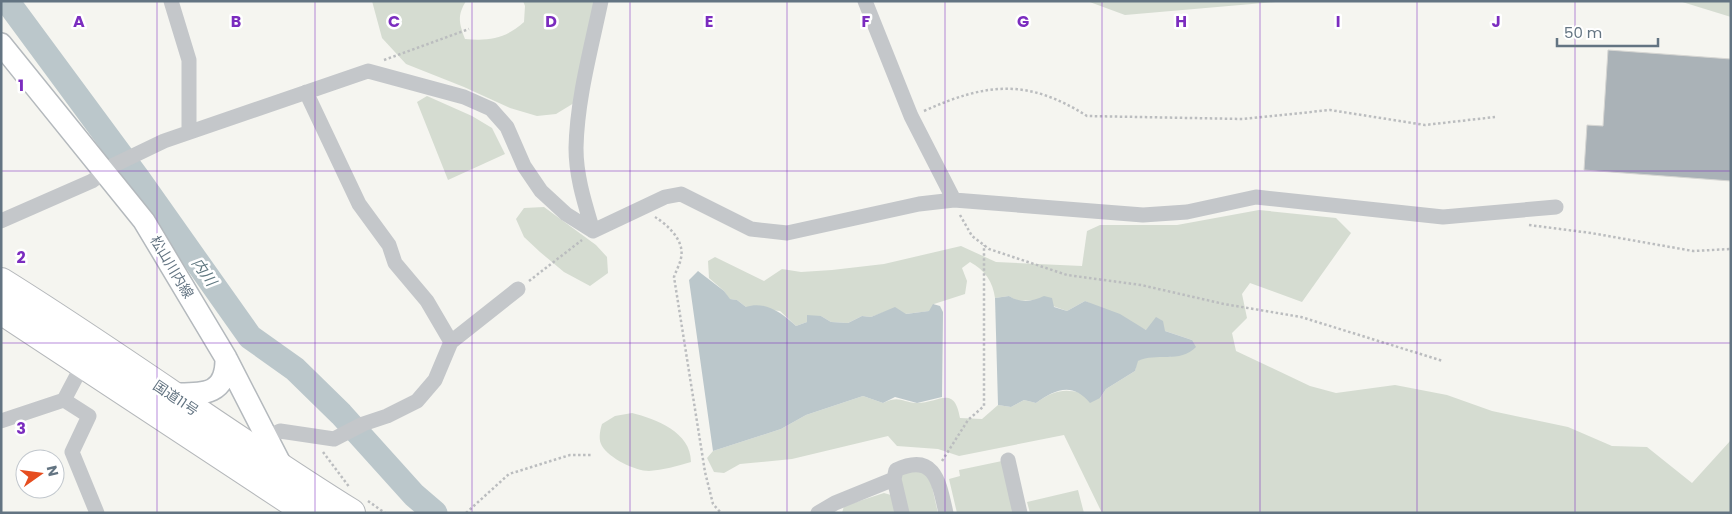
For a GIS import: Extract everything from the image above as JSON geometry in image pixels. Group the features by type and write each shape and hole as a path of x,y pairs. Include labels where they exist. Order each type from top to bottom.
{"highway":[{"name":"国道11号","path":"1,282 77,329 284,471 356,501"},
{"name":"国道11号","path":"1,310 307,512"}],"main road":[{"name":"松山川内線","path":"1,44 108,169 144,220 226,358 307,512"},
{"path":"171,394 205,394 214,390 221,382 226,370 226,358"}],"street":[{"path":"171,1 189,60 189,132"},
{"path":"593,231 582,196 576,150 578,113 601,1"},
{"path":"865,1 911,116 954,200"},
{"path":"1,221 92,181 108,169 189,132 368,71 464,97 491,110 507,127 524,166 541,192 566,214 593,231"},
{"path":"306,92 359,204 389,245 395,263 406,279 427,301 451,342"},
{"path":"593,231 665,197 681,194 751,229 786,233 919,204 954,200 1143,215 1187,212 1256,197 1442,217 1556,207"},
{"path":"267,437 280,431 334,440 363,424 386,416 417,401 435,380 451,342 518,289"},
{"path":"1,421 64,400 84,364"},
{"path":"64,400 89,416 72,452 97,513"},
{"path":"1008,460 1020,513"},
{"path":"902,513 894,479 896,470 909,463 921,464 934,474 939,481 946,513"},
{"path":"818,513 835,503 894,479"}],"path":[{"path":"368,71 386,59 470,29"},
{"path":"911,116 952,98 1007,87 1042,94 1067,103 1087,116 1243,118 1330,110 1425,125 1495,117"},
{"path":"954,200 972,236 989,249 1067,274 1142,285 1224,304 1301,317 1443,361"},
{"path":"642,208 668,225 676,237 682,256 674,277 704,472 713,504 720,513"},
{"path":"1527,224 1693,251 1731,250"},
{"path":"518,289 593,231"},
{"path":"934,474 968,420 984,406 984,245"},
{"path":"309,435 356,501 386,513"},
{"path":"466,513 509,474 570,455 593,456"}],"shaded area":[{"path":"372,1 466,1 460,15 461,28 465,39 482,40 496,38 510,32 524,22 525,6 523,1 595,1 574,103 556,114 537,116 510,108 406,64 382,38"},
{"path":"1087,1 1286,1 1125,15"},
{"path":"1679,1 1731,1 1731,17"},
{"path":"427,96 472,116 492,128 505,154 448,180 417,102"},
{"path":"544,207 596,245 607,257 608,273 590,286 564,272 524,237 516,219 524,208"},
{"path":"1259,210 1336,218 1351,233 1302,302 1250,283 1242,294 1247,318 1232,333 1236,351 1310,386 1336,393 1395,385 1447,395 1492,411 1568,427 1612,446 1647,447 1692,483 1731,440 1731,513 1102,513 1064,435 959,456 938,449 897,446 888,436 792,459 740,464 724,473 714,472 707,458 713,451 781,429 806,415 863,396 883,403 893,399 917,403 950,398 954,401 960,418 982,419 998,405 1011,407 1024,400 1036,403 1060,391 1074,391 1100,398 1106,389 1135,371 1137,361 1145,357 1170,357 1192,340 1165,331 1146,330 1085,301 1067,311 1036,300 1017,301 1009,296 995,298 987,277 970,262 962,268 967,281 965,294 934,304 930,311 905,314 895,308 871,317 862,316 848,323 831,322 821,316 807,316 807,322 796,326 780,311 746,307 737,300 729,299 724,291 709,278 708,261 715,257 764,281 782,269 801,272 884,264 961,246 996,262 1082,266 1087,231 1100,225 1177,225"},
{"path":"698,271 724,291 730,299 737,300 746,307 760,305 773,309 796,326 807,322 807,315 821,316 831,322 848,323 862,316 871,317 895,307 906,314 929,311 933,304 940,306 943,312 942,397 917,403 895,397 883,403 863,396 806,415 781,429 713,451 689,280"},
{"path":"1009,296 1017,300 1026,301 1044,296 1052,298 1054,307 1067,311 1085,301 1120,314 1146,330 1156,317 1163,321 1165,331 1192,340 1196,347 1190,352 1175,357 1152,357 1138,361 1135,371 1106,389 1100,398 1090,403 1077,392 1064,390 1050,394 1036,403 1024,400 1011,407 998,405 995,298"},
{"path":"632,413 661,423 679,435 689,452 691,462 649,471 630,466 605,451 600,441 602,424 615,416"},
{"path":"1002,461 1014,513 957,513 949,479 960,476 959,470"},
{"path":"917,468 930,478 938,513 907,513 898,473"},
{"path":"1078,490 1084,513 1030,513 1027,502"},
{"path":"884,493 891,495 895,513 842,513 844,506"}],"building":[{"path":"1608,50 1731,59 1731,181 1584,170 1587,125 1603,126"}],"waterway":[{"name":"内川","path":"7,1 139,180 250,337 295,369 341,414 414,495 435,513"}]}
